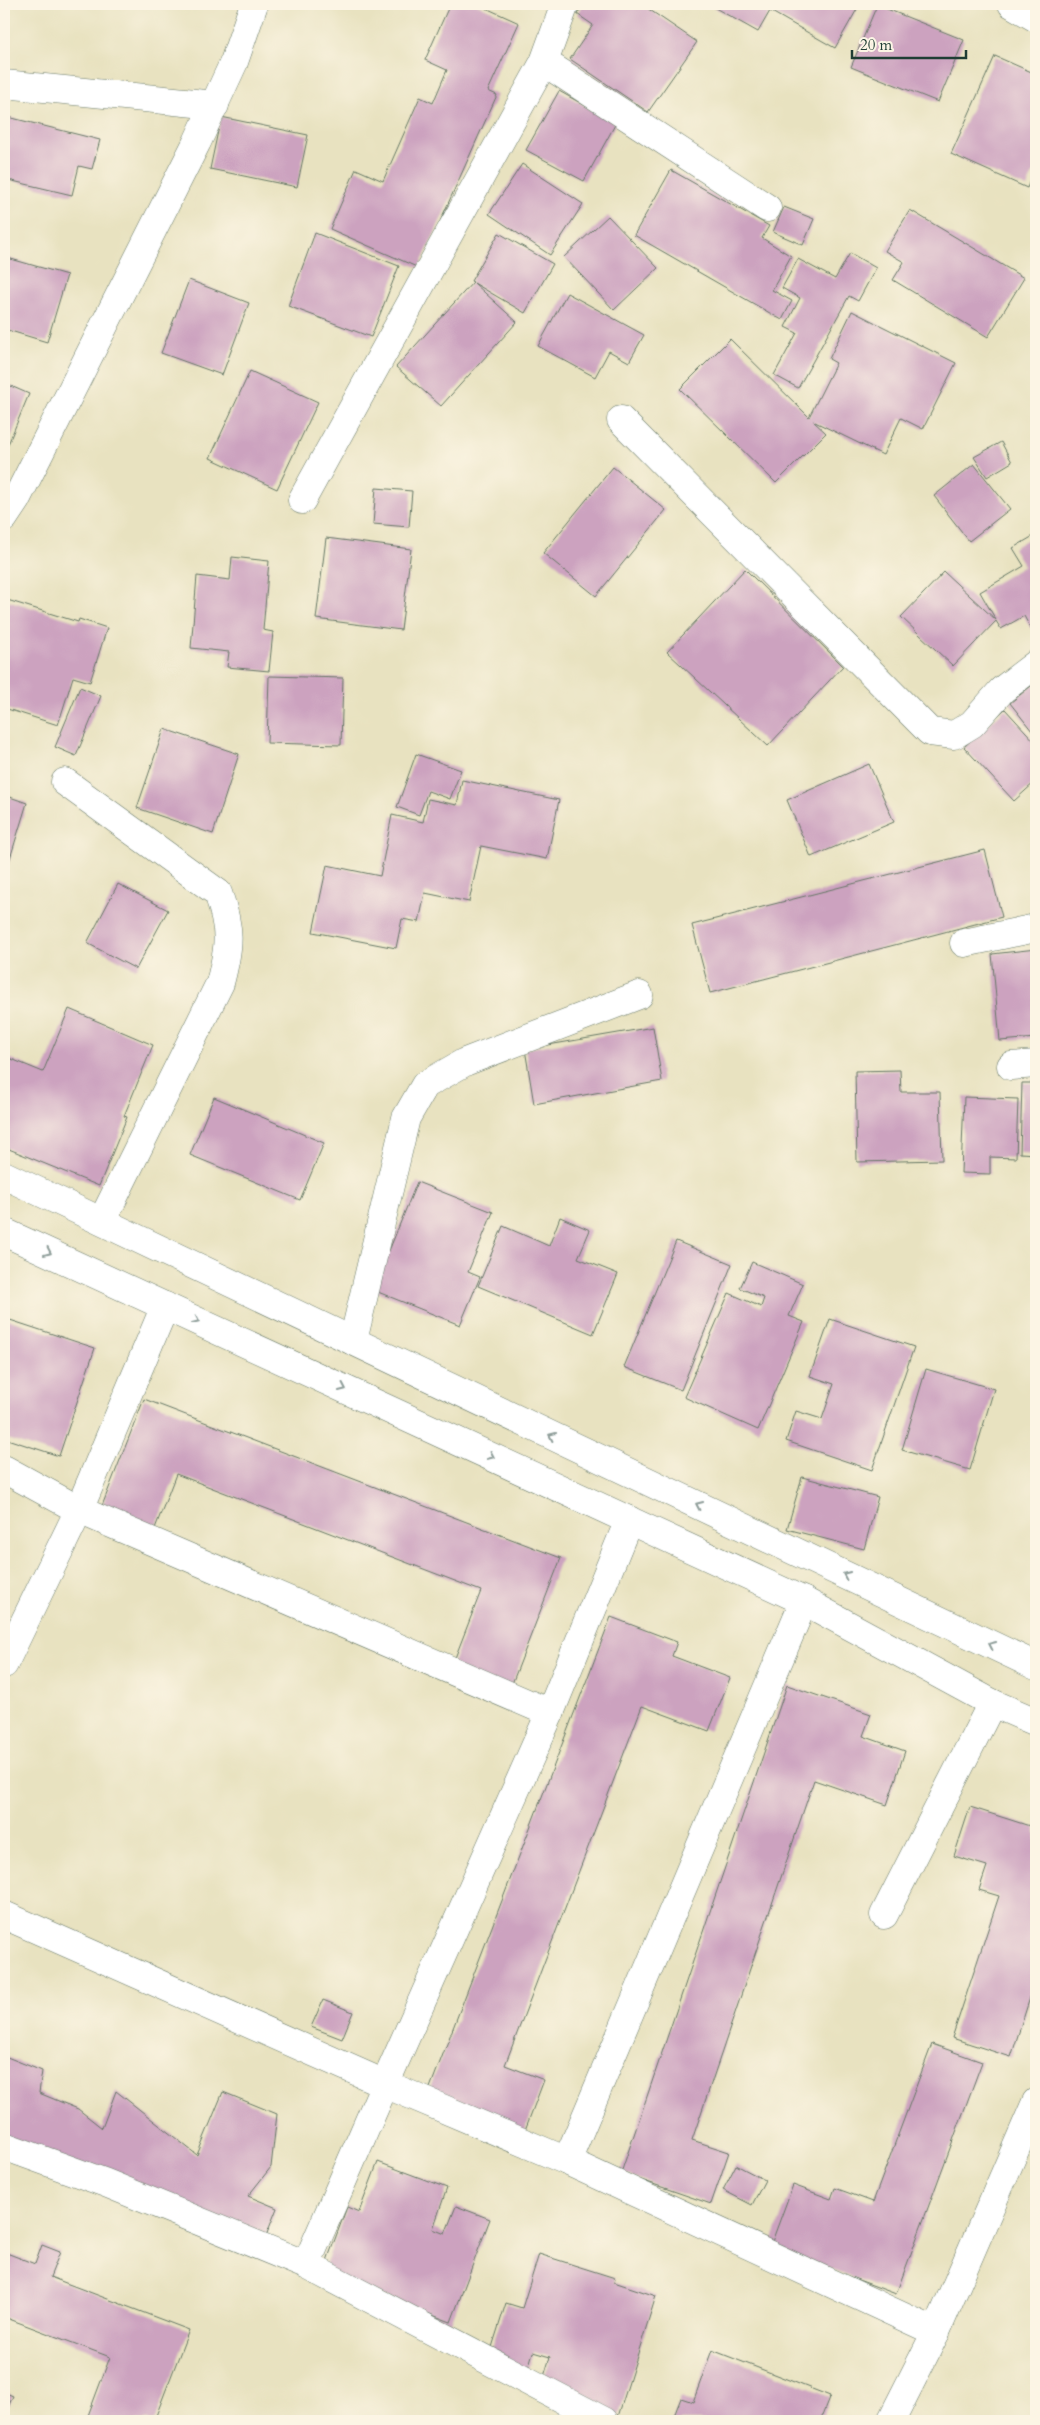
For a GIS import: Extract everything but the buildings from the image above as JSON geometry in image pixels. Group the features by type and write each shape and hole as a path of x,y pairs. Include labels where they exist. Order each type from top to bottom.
{"street":[{"path":"4,518 16,500 61,413 215,105 234,62 254,4"},
{"path":"302,500 544,62 565,4"},
{"path":"1012,4 1036,18"},
{"path":"544,62 767,208"},
{"path":"4,84 215,105"},
{"path":"621,420 930,732 954,736 972,724 1002,690 1036,664"},
{"path":"65,782 218,893 228,920 228,951 220,983 102,1221"},
{"path":"964,943 1036,928"},
{"path":"353,1341 406,1118 425,1085 465,1062 639,995"},
{"path":"4,1174 1036,1666"},
{"path":"4,1232 804,1601 992,1703 1036,1722"},
{"path":"4,1664 79,1510 165,1306"},
{"path":"4,1469 79,1510 550,1713"},
{"path":"306,2264 384,2084 550,1713 629,1520"},
{"path":"567,2160 804,1601"},
{"path":"884,1915 992,1703"},
{"path":"4,1915 384,2084 567,2160 936,2332"},
{"path":"891,2421 936,2332 1036,2102"},
{"path":"4,2146 106,2183 306,2264 604,2421"}]}
